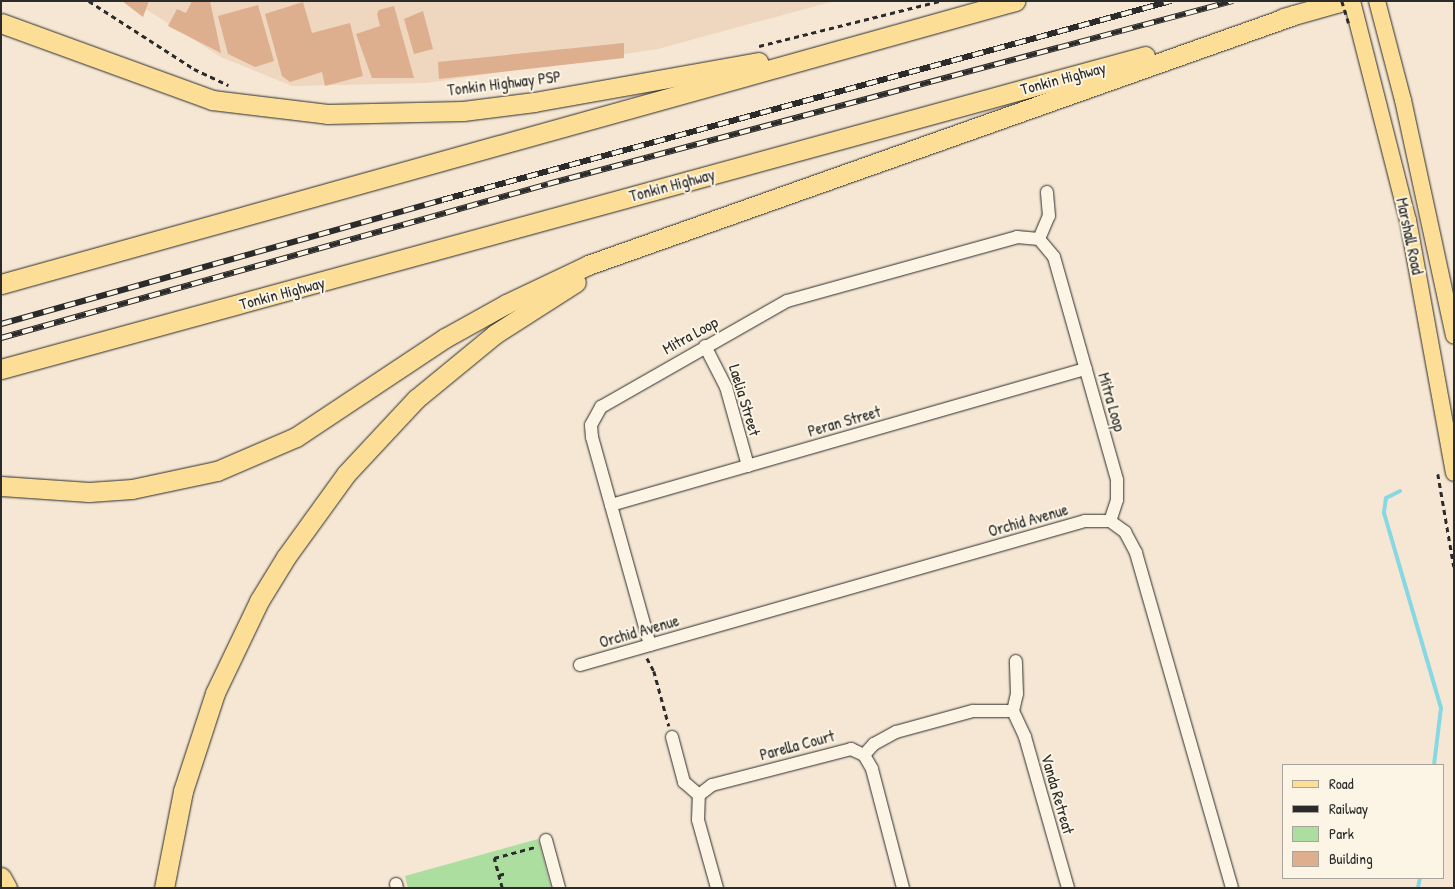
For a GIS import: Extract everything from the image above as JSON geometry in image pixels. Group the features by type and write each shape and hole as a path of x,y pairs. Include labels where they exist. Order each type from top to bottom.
{"highway":[{"path":"1,23 212,100 327,114 397,115 534,102 758,62 994,1"},
{"path":"1,284 1015,1"},
{"name":"Tonkin Highway","path":"1,369 1342,1"},
{"path":"1,486 54,491 132,489 192,478 257,456 334,415 445,338 498,308 588,265 1294,15"},
{"path":"164,888 183,791 215,694 272,579 346,474 416,399 495,334 582,279 674,235"},
{"path":"1,877 7,888"}],"main road":[{"name":"Marshall Road","path":"1352,1 1354,26 1408,220 1454,473"},
{"name":"Marshall Road","path":"1377,1 1454,336"}],"street":[{"path":"1039,239 1049,216 1046,192"},
{"name":"Mitra Loop","path":"646,646 592,437 594,416 612,398 768,310 803,296 1017,237 1039,239 1054,257 1117,480 1117,500 1110,521"},
{"name":"Laelia Street","path":"705,346 726,387 748,466"},
{"name":"Peran Street","path":"611,505 1086,368"},
{"name":"Orchid Avenue","path":"580,665 1085,520 1110,521"},
{"path":"1110,521 1125,532 1136,553 1232,888"},
{"path":"903,888 872,769 864,755 881,739 896,732 973,711 1013,711 1017,694 1016,661"},
{"name":"Vanda Retreat","path":"1013,711 1025,737 1068,888"},
{"path":"672,737 684,782 699,794 696,811 717,888"},
{"name":"Parella Court","path":"699,794 712,785 842,749 852,749 864,755"},
{"path":"546,842 559,888"}],"path":[{"path":"89,1 194,69 237,89"},
{"path":"752,47 940,1"},
{"path":"1342,1 1354,26"},
{"path":"646,646 672,737"},
{"path":"502,888 494,858 546,842"},
{"path":"498,876 507,873"}],"shaded area":[{"path":"133,1 834,1 658,49 427,83 292,86 221,57"}],"green space":[{"path":"538,839 551,888 408,888 405,876"}],"building":[{"path":"122,1 149,1 143,17"},
{"path":"192,1 210,1 221,53 168,26 177,9 186,13"},
{"path":"303,2 314,40 312,33 350,23 363,76 325,86 322,72 290,82 282,76 265,14"},
{"path":"258,5 274,61 255,67 228,54 218,16"},
{"path":"394,6 414,78 372,78 356,34 380,26 377,14 379,10"},
{"path":"423,11 433,49 414,54 404,19"},
{"path":"624,43 624,58 439,79 438,62"}],"waterway":[{"path":"1400,491 1386,498 1384,513 1441,708 1434,764"},
{"path":"1418,888 1420,879"}],"railway":[{"path":"1,324 442,200 1171,1"},
{"path":"1,338 548,184 1233,1"}]}
